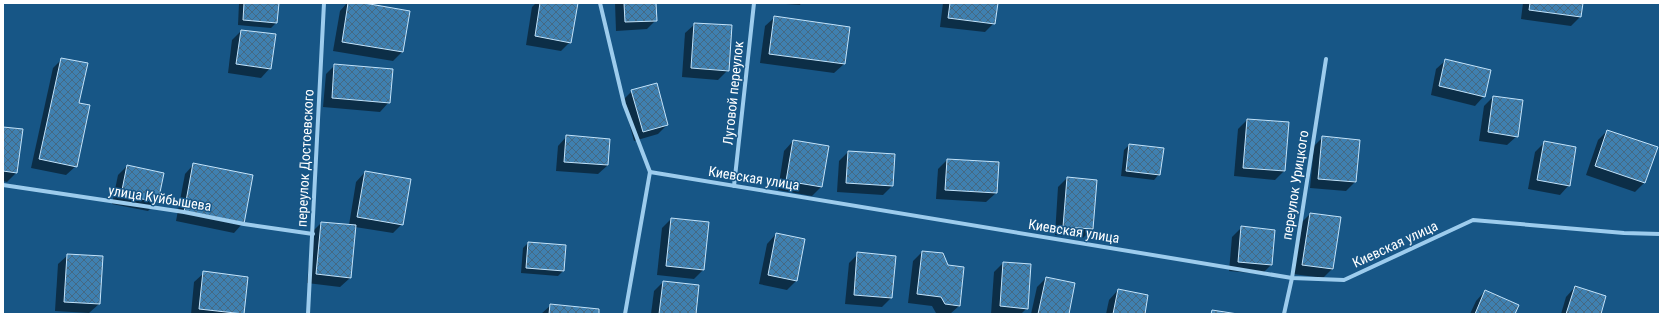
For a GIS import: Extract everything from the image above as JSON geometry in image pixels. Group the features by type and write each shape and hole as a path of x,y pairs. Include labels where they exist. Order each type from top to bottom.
{"street":[{"name":"переулок Достоевского","path":"308,314 324,3"},
{"path":"600,3 624,104 650,172 625,314"},
{"name":"Луговой переулок","path":"734,186 754,3"},
{"name":"переулок Урицкого","path":"1284,314 1292,278 1326,59"},
{"name":"Киевская улица","path":"650,172 1292,278 1344,280 1473,220 1624,233 1660,234"},
{"name":"улица Куйбышева","path":"3,185 184,212 244,224 313,234"}],"building":[{"path":"244,3 279,3 277,23 243,20"},
{"path":"348,3 364,3 410,11 403,52 342,42"},
{"path":"540,3 578,3 571,43 535,36"},
{"path":"624,3 656,3 657,21 625,22"},
{"path":"950,3 998,3 995,24 948,18"},
{"path":"1530,3 1583,3 1581,17 1529,10"},
{"path":"774,16 850,27 845,64 769,54"},
{"path":"694,23 732,25 729,71 691,68"},
{"path":"241,30 276,34 271,69 236,64"},
{"path":"61,58 88,63 79,103 90,105 77,167 39,159"},
{"path":"1445,59 1491,70 1485,97 1439,86"},
{"path":"334,64 393,69 390,103 332,98"},
{"path":"657,83 668,125 643,132 631,90"},
{"path":"1493,96 1523,100 1518,137 1488,132"},
{"path":"1247,119 1289,122 1285,171 1243,168"},
{"path":"3,127 23,129 17,173 3,171"},
{"path":"1607,130 1658,147 1645,183 1595,166"},
{"path":"566,135 610,139 608,165 564,162"},
{"path":"1322,136 1360,140 1356,182 1318,179"},
{"path":"793,140 829,146 822,187 786,181"},
{"path":"1544,141 1576,147 1570,186 1537,180"},
{"path":"1129,144 1164,148 1160,175 1126,171"},
{"path":"848,151 895,154 893,186 846,183"},
{"path":"947,159 999,162 997,193 945,190"},
{"path":"193,163 253,175 244,224 184,212"},
{"path":"127,165 164,173 158,202 121,195"},
{"path":"365,171 411,179 403,225 357,217"},
{"path":"1067,177 1097,180 1093,229 1063,227"},
{"path":"1310,213 1341,217 1333,269 1302,265"},
{"path":"671,218 709,222 704,270 666,266"},
{"path":"321,222 356,225 351,278 316,274"},
{"path":"1241,226 1275,230 1272,265 1238,262"},
{"path":"776,233 805,239 797,281 768,275"},
{"path":"528,242 566,245 564,271 526,268"},
{"path":"922,251 943,253 948,265 964,267 960,306 945,304 941,297 917,294"},
{"path":"857,252 896,256 892,298 854,295"},
{"path":"67,254 103,256 100,304 64,302"},
{"path":"1003,262 1031,264 1028,309 1000,306"},
{"path":"203,271 248,277 244,314 199,309"},
{"path":"1046,277 1075,283 1069,314 1038,314"},
{"path":"663,281 699,285 696,314 659,314"},
{"path":"1575,286 1606,296 1601,314 1566,314"},
{"path":"1118,289 1148,295 1145,314 1113,314"},
{"path":"1485,290 1519,305 1515,314 1475,314"},
{"path":"550,304 599,309 599,314 549,314"},
{"path":"1212,310 1238,314 1211,314"}]}
